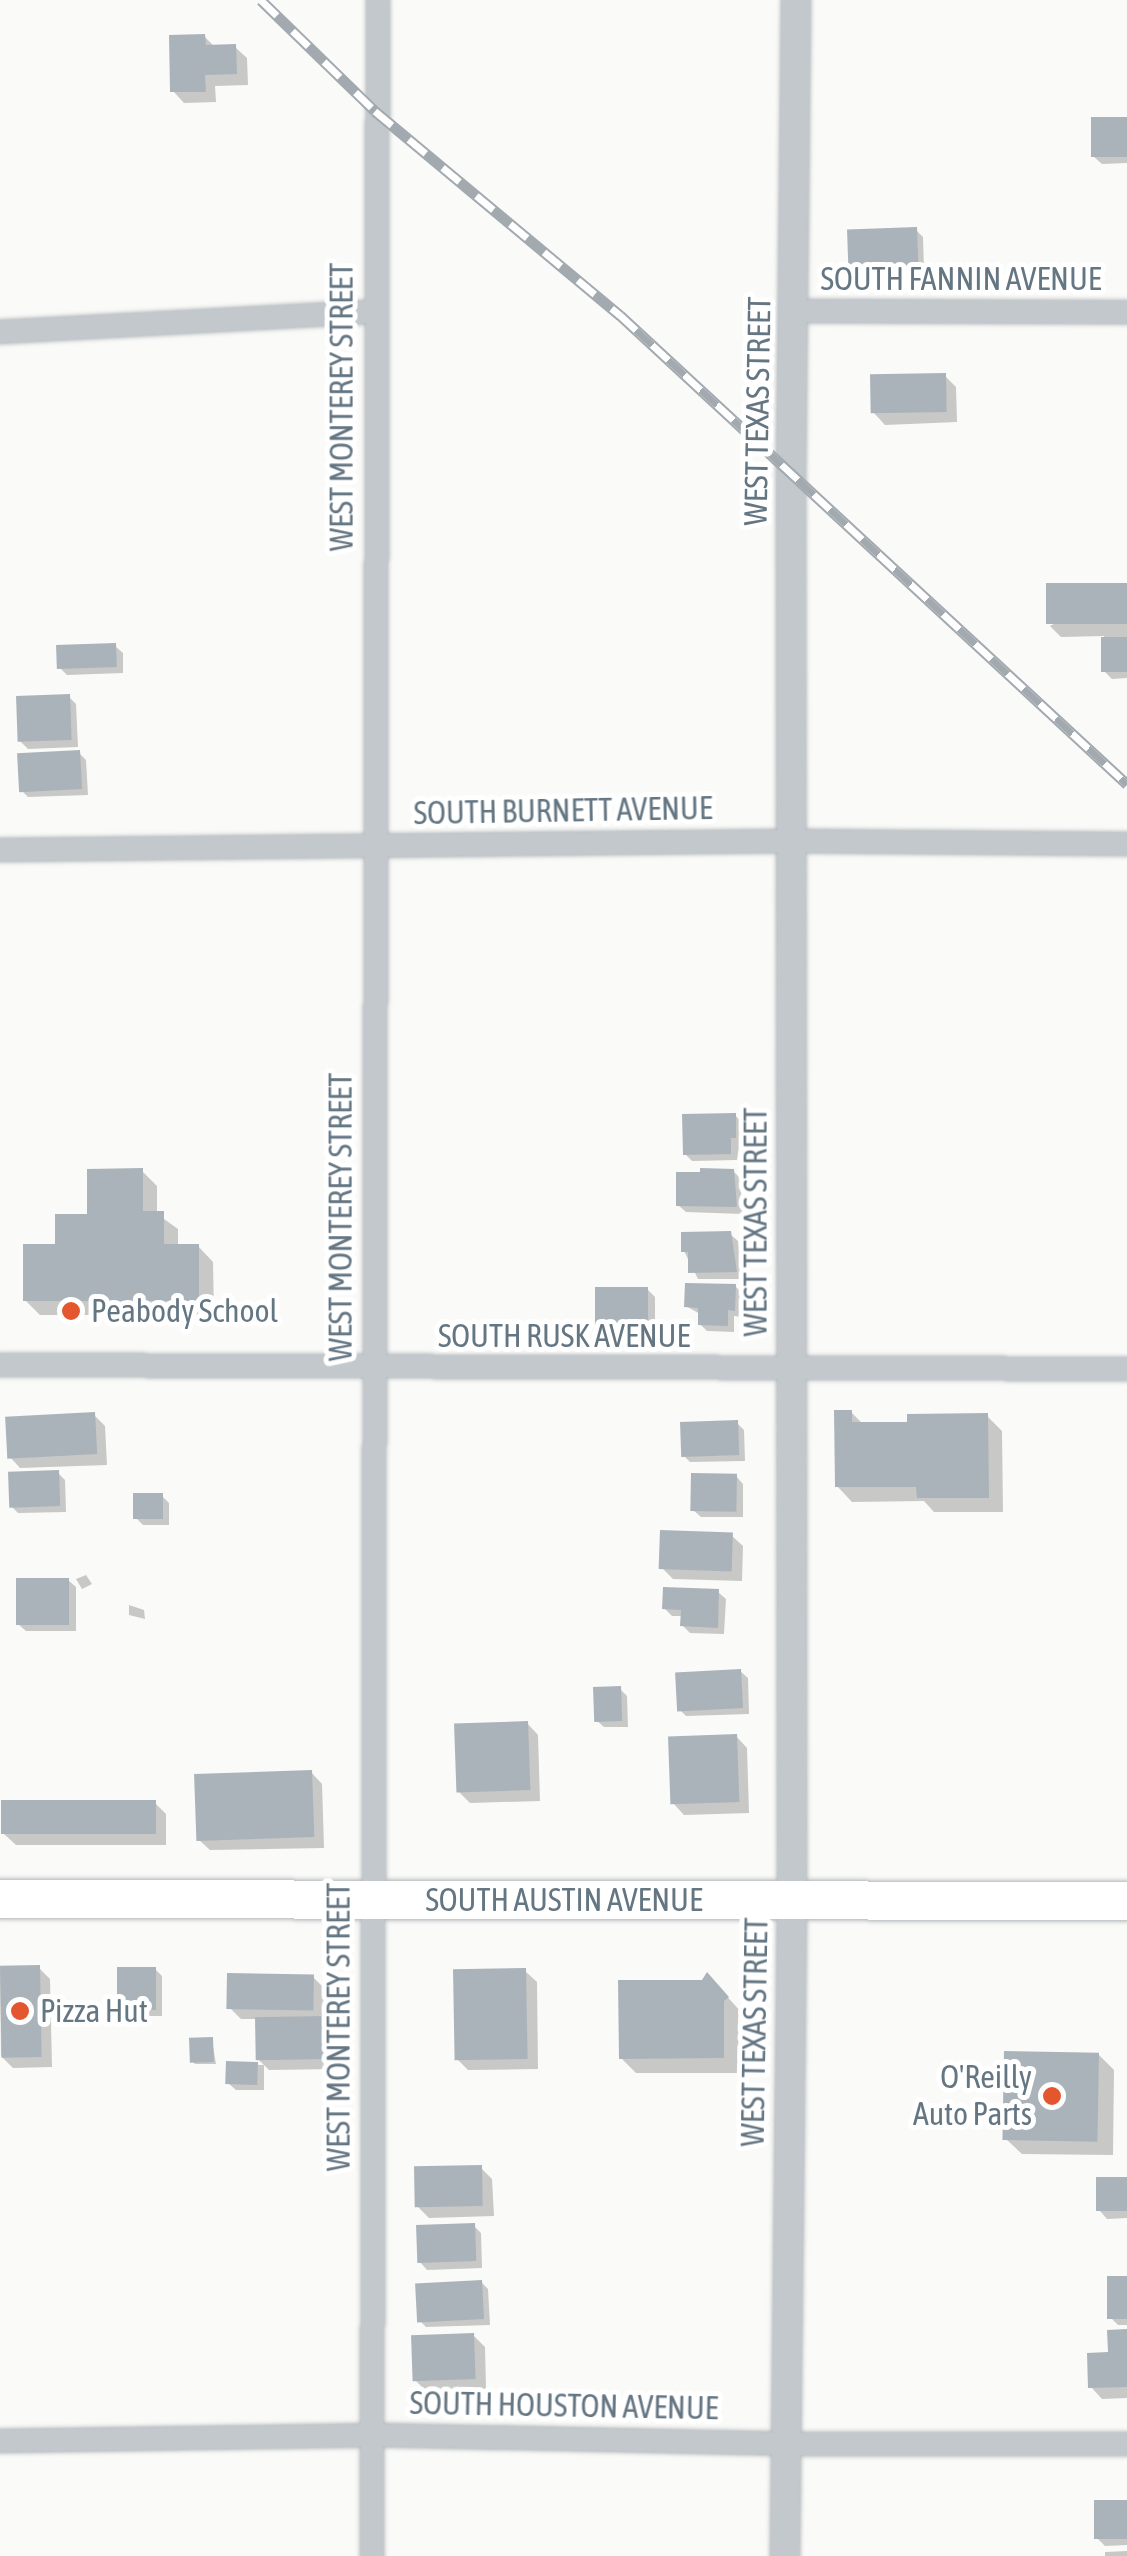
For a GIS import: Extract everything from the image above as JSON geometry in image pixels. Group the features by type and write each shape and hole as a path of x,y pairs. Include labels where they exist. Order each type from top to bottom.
{"highway":[{"name":"SOUTH AUSTIN AVENUE","path":"0,1899 1127,1902"}],"street":[{"name":"WEST MONTEREY STREET","path":"372,2556 374,312 378,0"},
{"name":"WEST TEXAS STREET","path":"785,2556 792,1900 791,840 796,0"},
{"path":"0,332 374,312"},
{"name":"SOUTH FANNIN AVENUE","path":"795,312 1127,312"},
{"name":"SOUTH BURNETT AVENUE","path":"0,850 791,840 1127,844"},
{"name":"SOUTH RUSK AVENUE","path":"0,1365 1127,1369"},
{"name":"SOUTH HOUSTON AVENUE","path":"0,2441 373,2434 786,2444 1127,2444"}],"building":[{"path":"205,34 206,45 236,44 237,74 205,75 206,92 170,92 169,35"},
{"path":"1091,117 1127,117 1127,157 1091,157"},
{"path":"917,227 918,265 848,267 847,229"},
{"path":"946,373 947,412 871,413 870,374"},
{"path":"1046,583 1127,583 1127,624 1046,624"},
{"path":"1101,637 1127,637 1127,672 1101,672"},
{"path":"116,643 117,667 57,669 56,645"},
{"path":"70,694 72,740 18,742 16,696"},
{"path":"80,750 82,789 19,792 17,753"},
{"path":"736,1113 736,1138 731,1138 731,1154 683,1155 682,1114"},
{"path":"143,1168 143,1211 164,1211 164,1244 199,1244 199,1301 23,1301 23,1244 55,1244 55,1214 87,1214 87,1169"},
{"path":"700,1168 734,1169 737,1207 676,1206 676,1172 700,1172"},
{"path":"731,1231 737,1272 688,1273 688,1252 681,1252 681,1232"},
{"path":"685,1283 736,1284 735,1311 728,1310 728,1326 698,1325 698,1308 684,1307"},
{"path":"595,1287 648,1287 648,1336 595,1336"},
{"path":"834,1410 852,1410 852,1422 907,1422 907,1414 988,1413 989,1498 917,1498 916,1487 835,1487"},
{"path":"95,1412 97,1454 7,1459 5,1417"},
{"path":"738,1420 739,1455 681,1457 680,1422"},
{"path":"59,1470 60,1506 9,1508 8,1472"},
{"path":"691,1473 737,1474 736,1512 690,1511"},
{"path":"133,1493 163,1493 163,1519 133,1519"},
{"path":"660,1530 733,1533 732,1572 659,1569"},
{"path":"16,1578 69,1578 69,1625 16,1625"},
{"path":"663,1587 719,1589 718,1628 680,1626 681,1610 662,1609"},
{"path":"741,1669 743,1708 677,1711 675,1672"},
{"path":"621,1686 622,1721 594,1722 593,1687"},
{"path":"528,1721 530,1790 456,1793 454,1724"},
{"path":"737,1734 739,1802 670,1804 668,1736"},
{"path":"312,1770 314,1837 196,1841 194,1774"},
{"path":"1,1800 156,1800 156,1834 1,1834"},
{"name":"Pizza Hut","path":"40,1965 42,2057 2,2058 0,1966"},
{"path":"117,1967 156,1967 156,2010 117,2010"},
{"path":"526,1968 528,2059 455,2060 453,1969"},
{"path":"707,1972 729,1997 724,2001 724,2058 619,2059 618,1980 702,1980"},
{"path":"227,1973 314,1975 313,2011 226,2009"},
{"path":"324,2016 325,2059 256,2060 255,2017"},
{"path":"213,2037 214,2062 190,2063 189,2038"},
{"name":"O'Reilly Auto Parts","path":"1004,2051 1099,2053 1097,2142 1002,2140"},
{"path":"226,2061 258,2062 257,2085 225,2084"},
{"path":"482,2165 483,2206 415,2207 414,2166"},
{"path":"1096,2177 1127,2177 1127,2211 1096,2211"},
{"path":"475,2223 476,2261 417,2263 416,2225"},
{"path":"1107,2276 1127,2276 1127,2319 1107,2319"},
{"path":"482,2280 484,2319 417,2322 415,2284"},
{"path":"1127,2329 1127,2387 1088,2388 1087,2353 1108,2352 1107,2330"},
{"path":"474,2333 476,2379 413,2381 411,2335"},
{"path":"1094,2500 1127,2500 1127,2539 1094,2539"}],"railway":[{"path":"261,0 375,111 620,315 1127,784"}],"place":[{"name":"Peabody School","path":"71,1311"},
{"name":"Pizza Hut","path":"20,2011"},
{"name":"O'Reilly Auto Parts","path":"1052,2096"}]}
